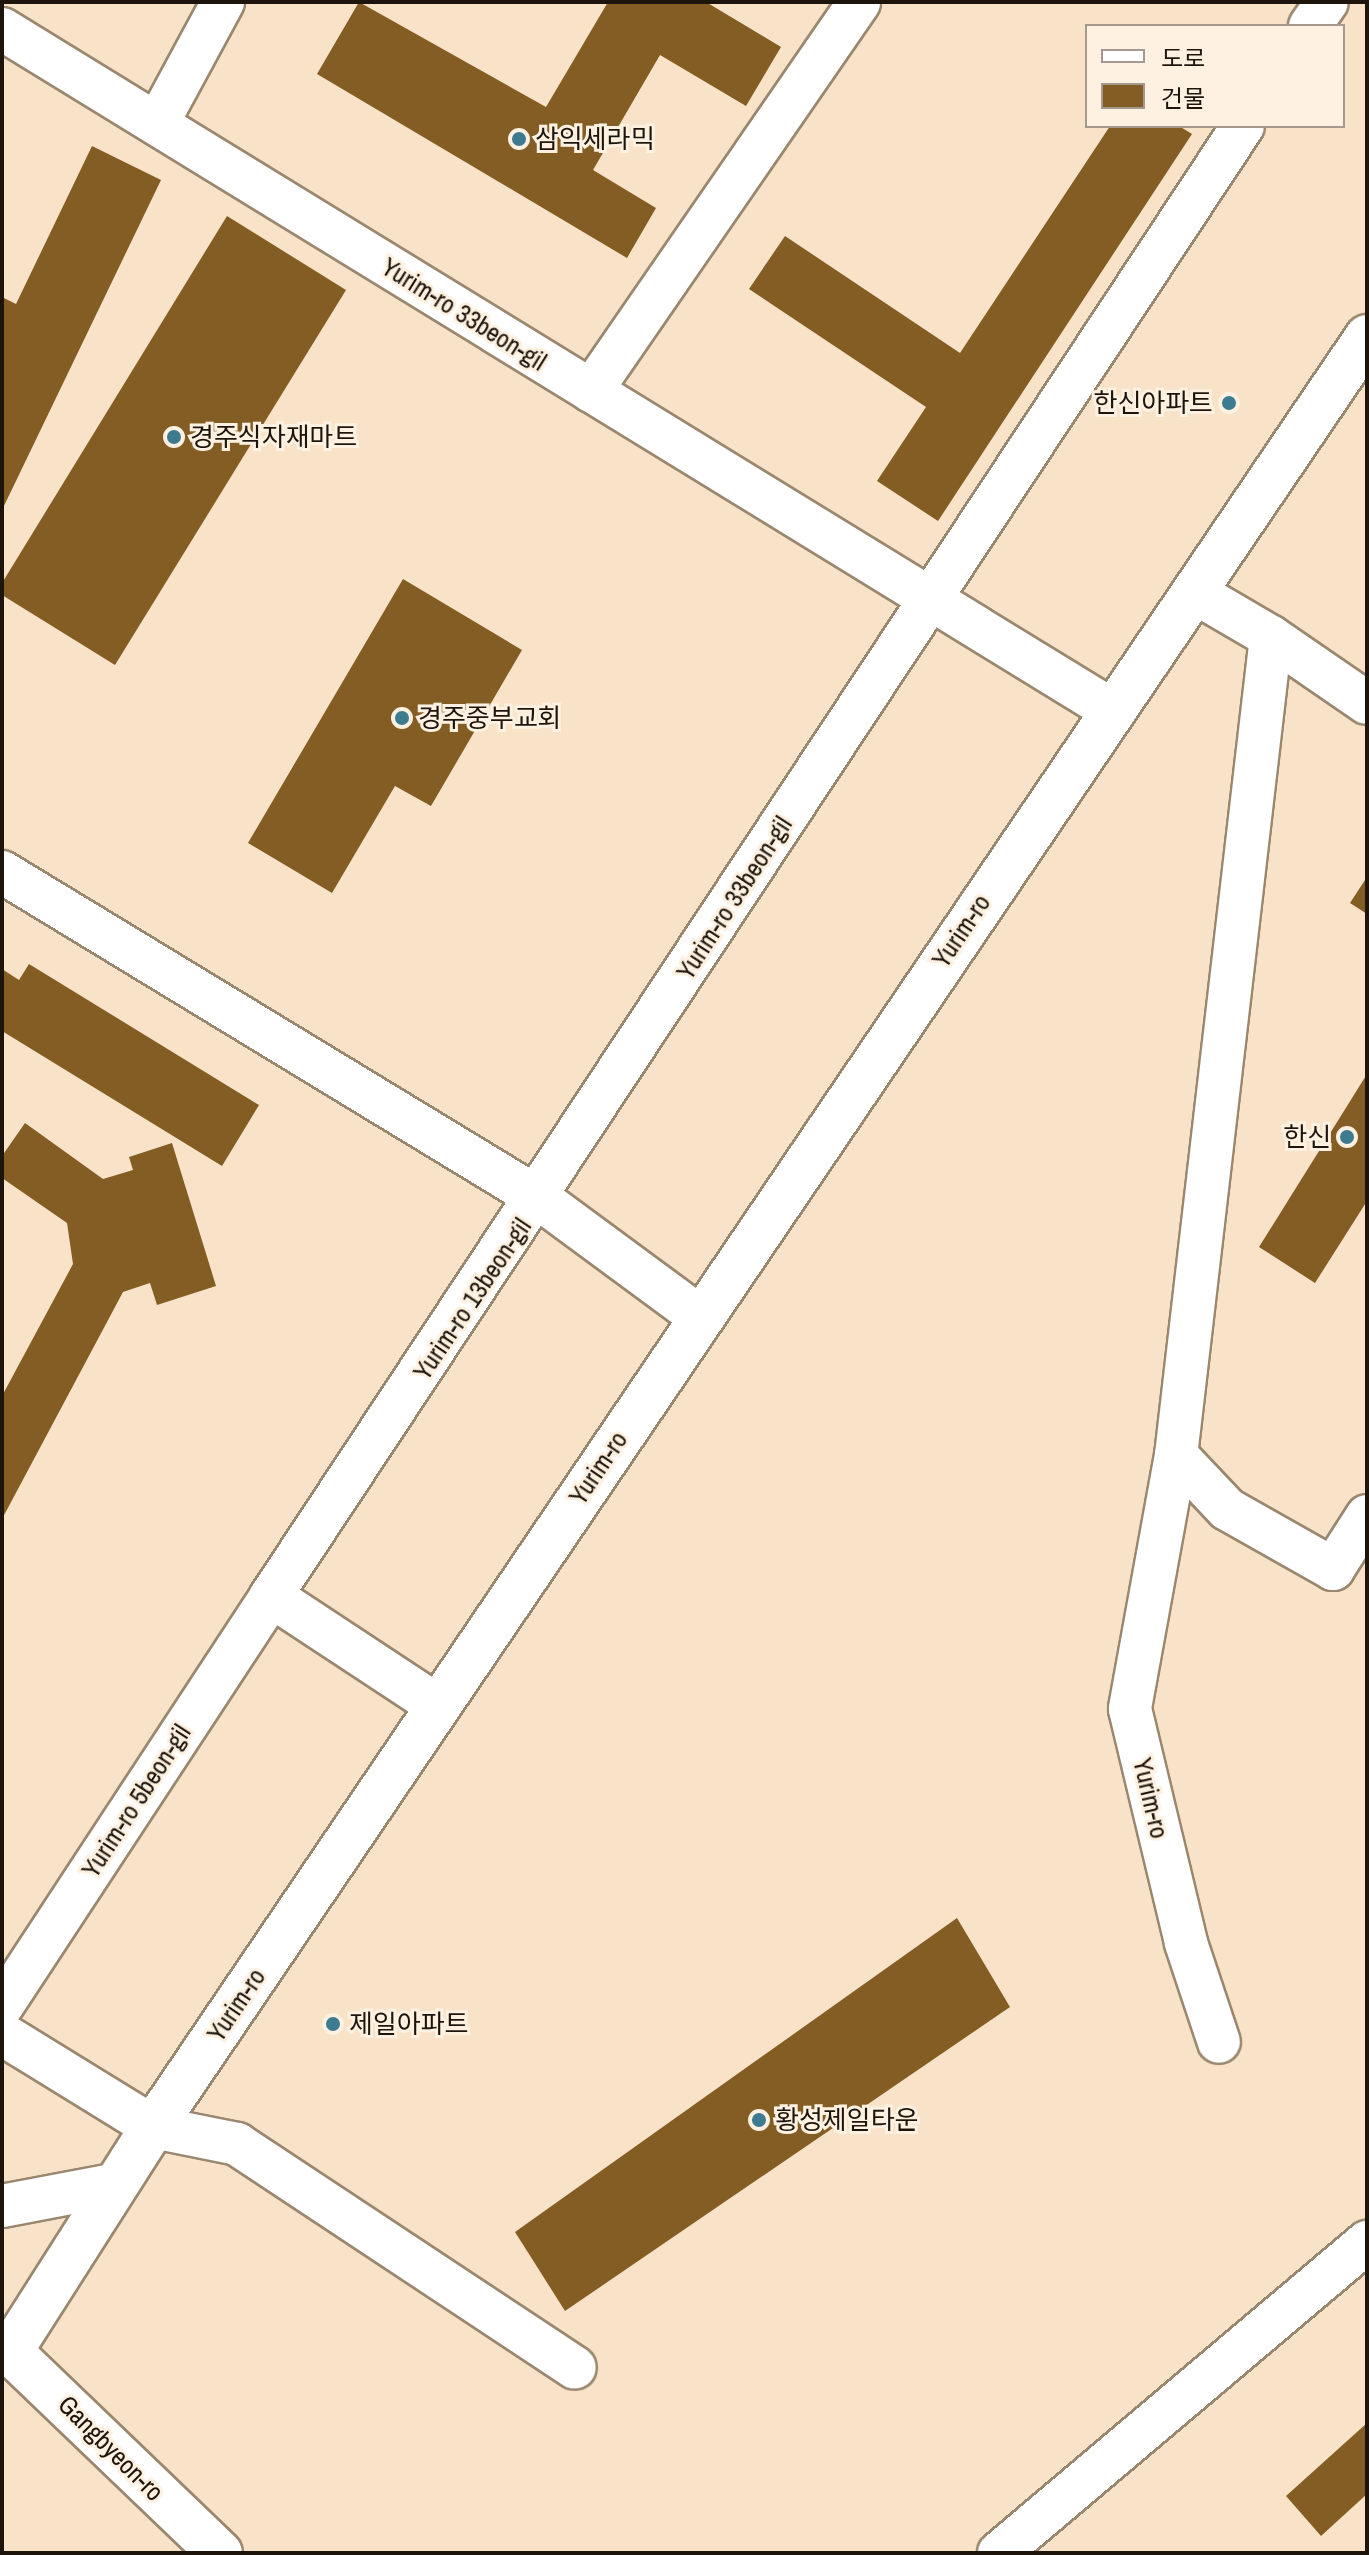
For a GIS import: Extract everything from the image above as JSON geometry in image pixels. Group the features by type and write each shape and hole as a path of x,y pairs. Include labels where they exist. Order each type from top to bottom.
{"street":[{"path":"157,124 223,2"},
{"path":"591,391 859,2"},
{"path":"1311,24 1327,2"},
{"name":"Yurim-ro 33beon-gil","path":"2,29 1110,709"},
{"path":"928,597 1242,128"},
{"name":"Yurim-ro","path":"6,2347 1110,709 1194,592 1367,337"},
{"path":"1194,592 1271,637 1367,703"},
{"name":"Yurim-ro 33beon-gil","path":"540,1199 928,597"},
{"name":"Yurim-ro","path":"1219,2042 1186,1943 1130,1709 1176,1455 1271,637"},
{"name":"Yurim-ro 13beon-gil","path":"2,872 540,1199 271,1596"},
{"path":"540,1199 700,1317"},
{"path":"1176,1455 1227,1509 1333,1569 1367,1516"},
{"path":"271,1596 438,1706"},
{"name":"Yurim-ro 5beon-gil","path":"2,2006 271,1596"},
{"path":"2,2034 153,2127 237,2144 575,2368"},
{"path":"2,2206 117,2184"},
{"path":"999,2553 1367,2242"},
{"name":"Gangbyeon-ro","path":"6,2347 220,2553"}],"building":[{"name":"삼익세라믹","path":"359,2 546,107 608,2 706,2 781,47 746,106 660,55 593,170 656,208 627,258 317,74"},
{"path":"1109,128 1182,128 1192,134 938,521 877,481 926,407 749,289 785,236 960,353"},
{"path":"92,146 161,180 2,510 2,297 16,304"},
{"name":"경주식자재마트","path":"227,216 346,290 115,665 2,595 2,583"},
{"name":"경주중부교회","path":"403,579 522,650 431,806 395,786 332,893 248,843"},
{"path":"1367,877 1367,914 1350,903"},
{"path":"29,964 259,1105 222,1166 2,1031 2,969 19,980"},
{"name":"한신","path":"1367,1074 1367,1201 1315,1283 1259,1247"},
{"path":"25,1123 103,1179 133,1170 129,1157 172,1143 216,1286 157,1305 150,1283 123,1292 2,1519 2,1396 73,1264 67,1223 2,1178 2,1156"},
{"name":"황성제일타운","path":"957,1918 1010,2007 565,2311 515,2232"},
{"path":"1367,2423 1367,2494 1321,2536 1286,2496"}],"place":[{"name":"삼익세라믹","path":"519,139"},
{"name":"한신아파트","path":"1229,403"},
{"name":"경주식자재마트","path":"174,437"},
{"name":"경주중부교회","path":"402,718"},
{"name":"한신","path":"1347,1137"},
{"name":"제일아파트","path":"333,2024"},
{"name":"황성제일타운","path":"759,2120"}]}
